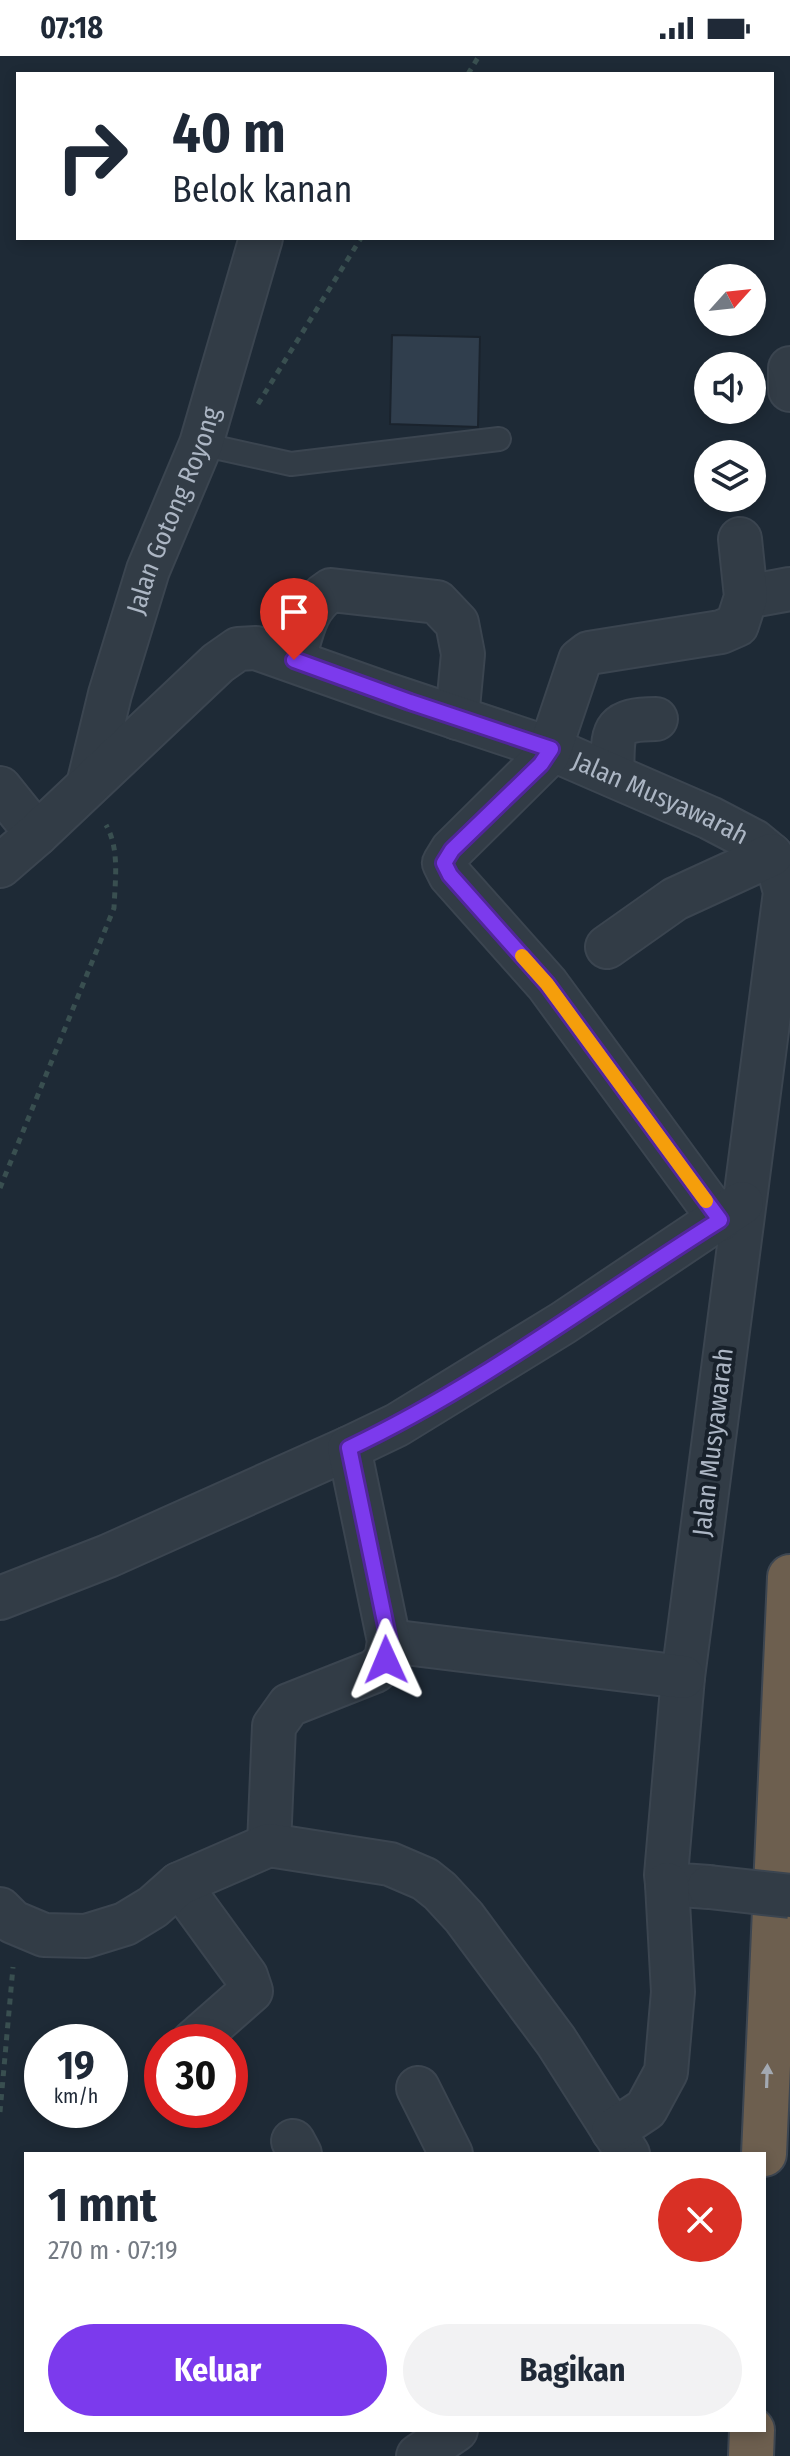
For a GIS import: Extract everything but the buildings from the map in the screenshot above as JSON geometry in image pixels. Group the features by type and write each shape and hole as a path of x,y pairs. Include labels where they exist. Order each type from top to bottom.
{"highway":[{"path":"764,2152 790,1577"},
{"path":"751,2456 752,2432"}],"street":[{"name":"Jalan Gotong Royong","path":"88,785 110,694 148,570 216,447 261,240"},
{"path":"790,368 790,390"},
{"path":"0,1598 108,1556 397,1425 539,1339 732,1211 547,984 450,875 444,863 452,850 541,764 551,749 580,660 589,653 721,632 737,625 746,597 740,539"},
{"path":"746,597 790,589"},
{"path":"294,660 315,600 331,590 437,602 457,623 463,654 457,718"},
{"name":"Jalan Musyawarah","path":"0,866 218,663 238,649 256,648 551,749 710,818 754,841 771,855 779,870 785,892 732,1211 683,1677 667,1884 673,1992 666,2072 646,2109 620,2142"},
{"path":"612,775 614,735 619,727 634,719 656,719"},
{"path":"0,788 37,834"},
{"path":"607,947 675,899 771,855"},
{"path":"269,1845 274,1726 289,1705 375,1671 386,1660 389,1641 349,1448"},
{"path":"389,1641 683,1677"},
{"path":"6,1915 44,1935 86,1936 125,1924 153,1907 179,1884 269,1845 390,1864 425,1879 464,1917 556,2041 620,2142"},
{"path":"179,1884 246,1976 251,1991 213,2024"},
{"path":"667,1884 790,1896"},
{"path":"418,2088 450,2152"},
{"path":"418,2456 452,2432"}],"lane":[{"path":"216,447 291,464 499,439"}],"path":[{"path":"216,447 360,240"},
{"path":"0,1188 114,908 112,835 98,812 88,785"},
{"path":"0,2112 13,1985 6,1915"}],"slow traffic":[{"path":"522,956 547,984 706,1201"}],"route":[{"path":"294,660 551,749 541,764 452,850 444,863 450,875 547,984 720,1220 539,1339 397,1425 349,1448 389,1641 386,1660"}]}
